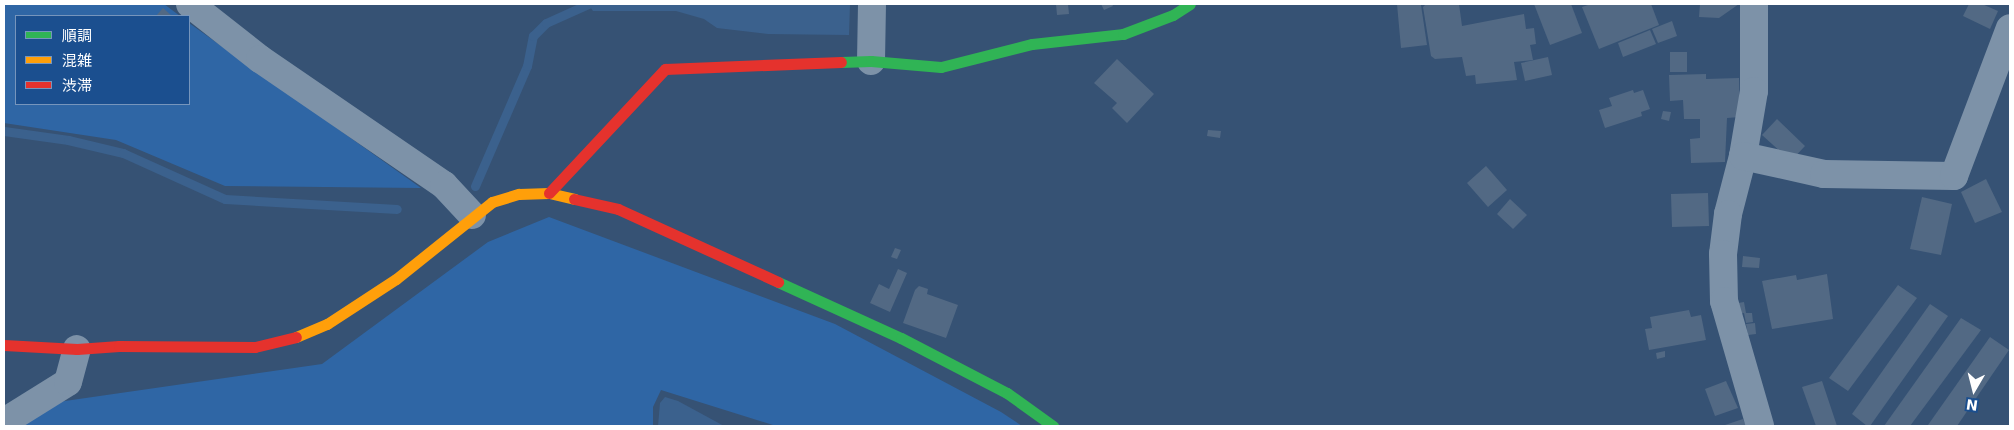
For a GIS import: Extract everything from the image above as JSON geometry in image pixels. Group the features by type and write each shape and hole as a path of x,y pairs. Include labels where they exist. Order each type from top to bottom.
{"street":[{"path":"190,4 260,59 444,185 472,216"},
{"path":"871,61 872,4"},
{"path":"549,193 666,70 871,61 941,67 1032,44 1123,34 1173,15 1190,4"},
{"path":"1754,4 1754,91 1743,156 1728,214 1723,254 1724,301 1760,426"},
{"path":"1743,156 1824,174 1954,176 2004,67 2010,28"},
{"path":"4,345 77,349 156,345 255,347 289,340 327,324 396,279 472,216 492,202 510,196 549,193 618,209 901,338 1007,393 1053,426"},
{"path":"4,422 68,382 77,349"}],"shaded area":[{"path":"4,4 164,4 179,15 15,15 15,105 190,105 190,24 421,188 225,186 116,140 4,123"},
{"path":"588,4 850,4 849,35 768,34 717,28 704,19 676,11 593,11"},
{"path":"549,217 835,324 1001,412 1022,426 776,426 661,390 653,407 653,426 4,426 58,402 322,364 488,242"},
{"path":"665,397 678,401 724,426 658,426 660,403"}],"building":[{"path":"1056,4 1068,4 1069,14 1057,15"},
{"path":"1101,4 1112,4 1113,6 1104,10"},
{"path":"1397,4 1421,5 1427,45 1401,48"},
{"path":"1426,4 1459,4 1462,26 1524,14 1526,29 1534,28 1536,44 1530,45 1533,60 1514,62 1517,80 1476,84 1475,75 1466,76 1462,57 1435,59 1431,56 1423,7"},
{"path":"1534,4 1571,4 1582,33 1550,45"},
{"path":"1591,4 1651,4 1659,25 1599,49 1582,7"},
{"path":"1700,4 1739,4 1719,18 1699,17"},
{"path":"1969,4 1982,4 1998,11 1990,29 1963,16"},
{"path":"163,8 171,15 157,15"},
{"path":"1672,21 1677,36 1658,43 1652,29"},
{"path":"1650,30 1656,44 1623,57 1618,43"},
{"path":"1670,52 1687,52 1687,72 1670,72"},
{"path":"1548,57 1552,75 1525,81 1521,63"},
{"path":"1117,59 1154,94 1127,123 1112,108 1117,103 1094,83"},
{"path":"1706,74 1706,79 1739,78 1740,117 1727,118 1725,162 1691,163 1690,139 1700,138 1700,119 1684,119 1683,100 1670,101 1669,75"},
{"path":"1633,90 1634,93 1643,90 1650,109 1641,112 1642,116 1605,128 1599,110 1612,106 1609,98"},
{"path":"1663,111 1671,112 1669,121 1661,119"},
{"path":"1777,119 1805,146 1791,161 1762,135"},
{"path":"1208,130 1221,131 1220,138 1207,136"},
{"path":"1486,166 1507,190 1488,207 1467,183"},
{"path":"1986,179 2002,212 1975,223 1961,192"},
{"path":"1708,193 1709,226 1672,227 1671,194"},
{"path":"1922,197 1952,204 1941,255 1910,249"},
{"path":"1510,199 1527,215 1513,229 1497,214"},
{"path":"895,248 901,250 897,259 891,257"},
{"path":"1743,256 1760,258 1759,268 1742,267"},
{"path":"898,269 907,273 890,312 870,303 879,284 889,289"},
{"path":"1827,274 1833,319 1772,329 1762,281 1796,275 1797,280"},
{"path":"1898,285 1917,298 1848,391 1829,378"},
{"path":"919,286 928,289 927,294 958,305 946,338 903,323 915,290"},
{"path":"1744,302 1746,313 1752,313 1753,322 1746,323 1744,313 1739,314 1738,303"},
{"path":"1930,304 1948,316 1870,426 1867,426 1852,414"},
{"path":"1689,310 1691,317 1701,315 1706,340 1649,350 1645,329 1652,328 1650,317"},
{"path":"1961,318 1981,330 1910,426 1884,426"},
{"path":"1755,323 1756,334 1748,335 1746,324"},
{"path":"1990,337 2009,350 1957,426 1928,425"},
{"path":"1665,351 1665,357 1657,359 1656,353"},
{"path":"1726,381 1738,408 1715,416 1705,389"},
{"path":"1822,381 1837,426 1816,426 1802,387"},
{"path":"1743,419 1746,426 1722,426"}],"waterway":[{"path":"475,186 527,66 533,36 546,23 588,4"},
{"path":"4,131 68,140 123,153 225,199 397,209"}],"traffic: fast":[{"path":"841,62 871,61 941,67 1032,44 1123,34 1173,15 1190,4"},
{"path":"778,282 901,338 1007,393 1053,426"}],"traffic: slow":[{"path":"296,337 327,324 396,279 492,202 519,194 549,193 574,199"}],"traffic: jam":[{"path":"549,193 665,69 841,62"},
{"path":"574,199 618,209 778,282"},
{"path":"4,345 77,349 119,346 255,347 296,337"}]}
